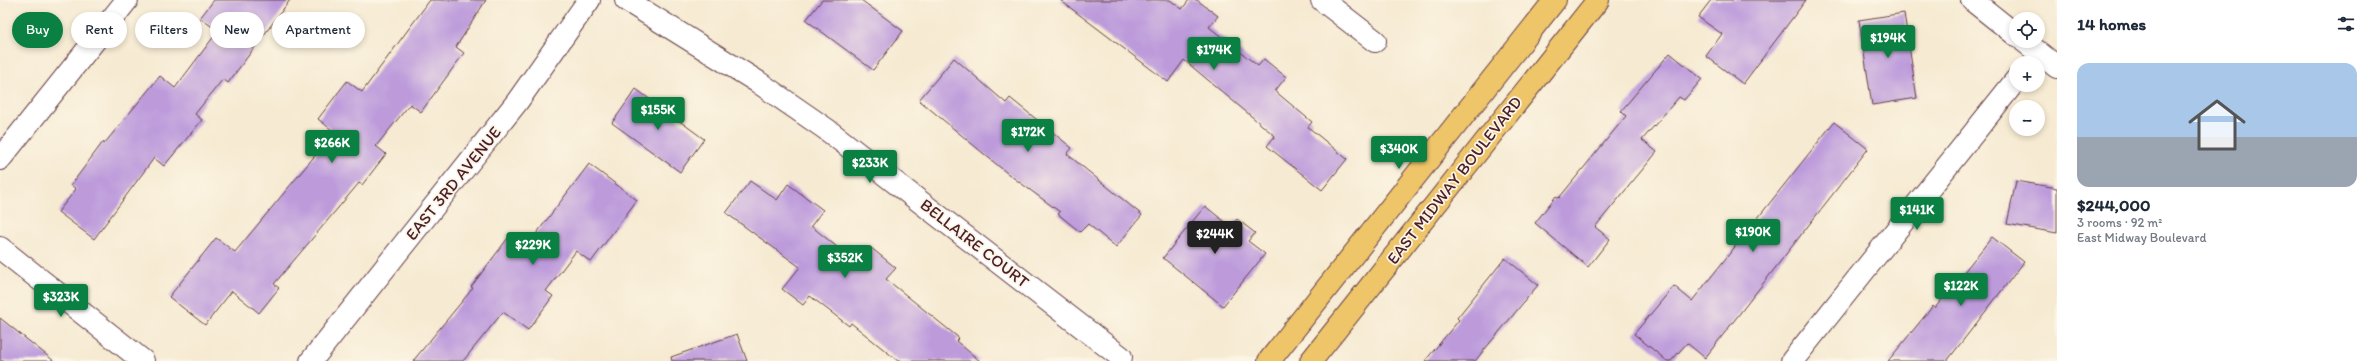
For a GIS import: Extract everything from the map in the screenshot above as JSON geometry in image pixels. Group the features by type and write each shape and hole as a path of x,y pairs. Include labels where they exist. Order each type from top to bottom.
{"main road":[{"name":"EAST MIDWAY BOULEVARD","path":"1269,361 1555,0"},
{"name":"EAST MIDWAY BOULEVARD","path":"1311,361 1598,0"}],"street":[{"path":"0,159 126,0"},
{"name":"EAST 3RD AVENUE","path":"311,361 517,102 589,0"},
{"name":"BELLAIRE COURT","path":"626,0 758,82 826,128 1121,357"},
{"path":"1322,0 1375,41"},
{"path":"1972,0 2009,29"},
{"path":"2031,52 2057,67"},
{"path":"1792,361 2009,89"},
{"path":"0,248 143,361"}],"building":[{"path":"214,0 290,0 281,12 272,12 272,24 264,35 264,12 210,12 210,25 202,19 202,15"},
{"path":"430,0 486,0 456,47 464,53 421,112 410,104 376,146 386,154 362,185 359,183 274,284 279,288 259,313 232,291 205,325 169,297 216,238 235,252 318,152 317,151 332,130 318,119 347,81 362,92"},
{"path":"822,0 861,0 903,31 873,70 806,20"},
{"path":"1060,0 1170,0 1182,9 1189,0 1197,0 1218,16 1209,27 1258,66 1264,59 1286,77 1275,91 1312,122 1308,127 1347,159 1322,190 1267,146 1275,136 1184,60 1168,82"},
{"path":"1711,0 1806,0 1743,84 1706,56 1722,34 1698,17"},
{"path":"1904,13 1917,98 1872,105 1859,20"},
{"path":"210,42 210,48 254,48 228,83 223,79 195,114 202,120 164,166 154,158 94,239 58,212 76,189 71,185 103,142 104,144 160,76 175,88"},
{"path":"1670,53 1702,79 1684,100 1679,97 1642,140 1657,152 1595,227 1610,239 1588,267 1535,223 1556,196 1559,198 1626,116 1621,111"},
{"path":"954,58 1006,103 1010,98 1072,148 1067,154 1142,215 1116,247 1088,224 1080,232 1058,214 1060,212 1007,173 919,100"},
{"path":"636,89 704,139 680,172 612,123"},
{"path":"1834,122 1868,149 1705,358 1687,343 1671,361 1667,361 1634,334 1674,286 1692,301"},
{"path":"589,164 637,200 591,262 576,251 546,291 553,296 528,330 503,312 463,361 413,361 473,288 471,287 511,234 527,246"},
{"path":"750,181 777,200 788,184 823,210 811,226 857,263 870,247 896,268 886,279 959,338 956,341 980,361 898,361 851,323 849,326 810,296 803,305 782,289 800,267 726,213"},
{"path":"2016,181 2057,188 2057,233 2007,224"},
{"path":"1205,206 1231,227 1237,219 1255,233 1248,241 1265,254 1223,306 1163,258"},
{"path":"1992,237 2024,262 1947,361 1888,361 1933,306 1935,308"},
{"path":"1505,258 1538,285 1475,361 1425,361 1459,320 1457,318"},
{"path":"0,318 54,361 0,361"},
{"path":"737,334 747,361 672,361 671,357"}]}
